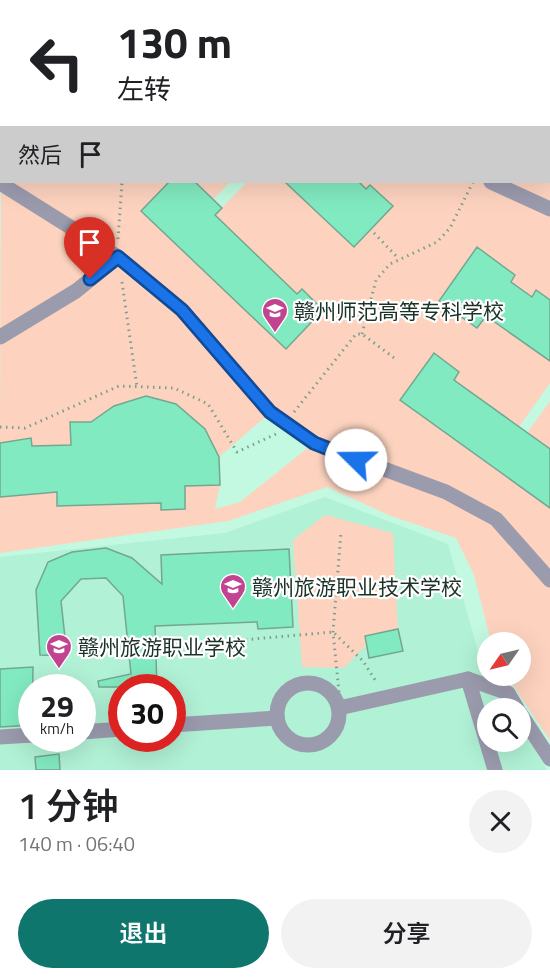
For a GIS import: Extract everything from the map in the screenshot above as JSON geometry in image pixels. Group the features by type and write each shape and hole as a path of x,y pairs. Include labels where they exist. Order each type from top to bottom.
{"street":[{"path":"0,183 118,257 182,310 270,412 314,443 446,492 496,519 550,580"},
{"path":"493,183 550,209"},
{"path":"0,337 76,291 118,257"},
{"path":"468,679 495,770"},
{"path":"339,708 468,679 508,693 511,698"},
{"path":"316,683 325,687 336,700 340,717 334,733 319,744 310,746 291,741 279,726 277,718 280,700 291,687 316,683"},
{"path":"186,724 277,718"},
{"path":"531,730 550,759"},
{"path":"0,738 18,736"}],"path":[{"path":"122,183 118,257 137,387"},
{"path":"362,334 376,280 390,264 399,258 437,242 450,228 472,183"},
{"path":"374,233 399,258"},
{"path":"0,427 25,428 119,386 174,388 208,404 237,452 289,425 356,334 362,334 397,360"},
{"path":"339,708 338,670 333,632 341,532"},
{"path":"299,581 389,585"},
{"path":"174,646 333,632 363,661 386,698"}],"shaded area":[{"name":"赣州师范高等专科学校","path":"1,183 168,183 142,211 286,349 323,310 302,290 297,294 215,215 246,183 286,183 354,247 393,206 371,185 366,189 360,183 550,183 550,300 536,290 532,297 511,282 515,275 477,247 439,301 477,328 486,316 550,361 550,383 519,427 454,380 459,372 434,353 400,400 550,508 550,740 531,712 531,698 522,698 513,686 531,686 531,632 488,632 474,575 456,538 391,516 327,487 228,521 0,553 0,497 57,492 57,506 161,503 161,510 185,509 185,486 220,485 215,509 240,502 314,443 270,413 219,457 205,429 176,404 114,406 91,422 70,422 71,445 51,446 36,480 30,438 0,443"},
{"path":"196,183 229,183 206,207 198,199 205,191"},
{"path":"550,401 550,449 527,433"},
{"name":"赣州旅游职业技术学校","path":"325,497 448,544 477,648 477,686 496,686 503,698 477,698 477,752 531,752 531,744 547,770 0,770 0,557 225,533"},
{"path":"325,515 393,533 398,629 365,636 367,644 344,668 302,667 293,540"}],"building":[{"path":"168,183 196,183 222,208 215,215 297,294 302,289 323,310 286,349 141,211"},
{"path":"286,183 360,183 366,189 370,185 393,206 354,247"},
{"path":"477,247 515,275 511,282 532,297 536,290 550,300 550,361 486,316 477,328 439,301"},
{"path":"434,353 459,372 454,380 550,449 550,508 400,400"},
{"path":"146,396 176,404 205,429 219,457 220,485 185,486 185,509 161,510 161,503 57,506 57,492 0,497 0,443 31,438 32,446 71,445 70,422 91,422 114,406"},
{"path":"106,548 132,558 162,584 161,555 289,549 293,627 258,629 257,622 155,626 157,674 131,674 123,596 106,578 81,579 61,601 67,656 40,655 36,590 48,562 72,552"},
{"path":"398,629 403,651 369,658 365,636"},
{"path":"33,667 33,674 18,674 18,726 0,727 0,669"},
{"path":"108,679 108,687 99,687 98,681"},
{"path":"59,754 60,770 36,770 35,757"}],"place":[{"name":"赣州师范高等专科学校","path":"275,334"},
{"name":"赣州旅游职业技术学校","path":"233,610"},
{"name":"赣州旅游职业学校","path":"59,670"}],"route":[{"path":"90,279 118,257 182,310 270,412 314,443 356,460"}]}
